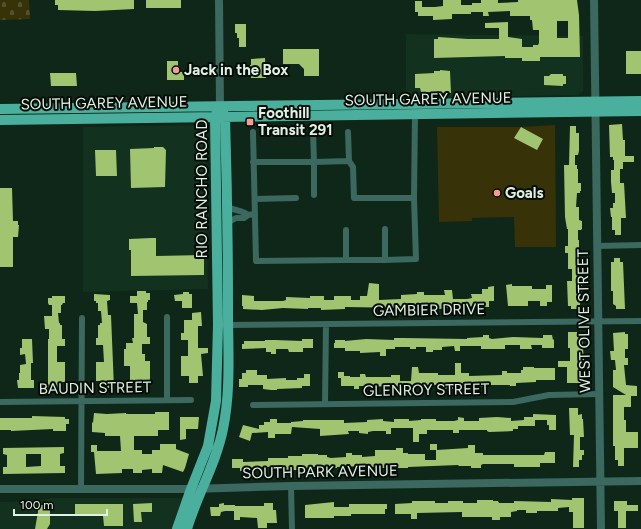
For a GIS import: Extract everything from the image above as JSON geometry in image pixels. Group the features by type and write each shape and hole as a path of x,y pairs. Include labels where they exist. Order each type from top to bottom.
{"main road":[{"name":"SOUTH GAREY AVENUE","path":"0,120 220,106 414,109 595,107 641,101"},
{"name":"SOUTH GAREY AVENUE","path":"0,110 87,114 225,117 398,114 433,104 595,107 641,111"},
{"name":"RIO RANCHO ROAD","path":"187,529 215,457 223,429 226,407 228,370 228,223 225,117 220,106"},
{"name":"RIO RANCHO ROAD","path":"177,529 205,455 212,429 216,401 218,325 215,117 220,106"},
{"path":"216,212 222,219 223,233 228,243"},
{"path":"217,284 228,284"}],"street":[{"path":"219,0 220,106"},
{"name":"WEST OLIVE STREET","path":"594,0 601,529"},
{"path":"253,132 255,199 252,214 256,261 416,259 414,109"},
{"path":"313,130 314,195"},
{"path":"348,132 349,161 353,167 354,198 414,198"},
{"path":"254,162 349,161"},
{"path":"255,199 296,198"},
{"path":"227,207 235,211 244,211 252,214"},
{"path":"228,223 236,218 244,218 252,214"},
{"path":"385,229 385,260"},
{"path":"346,230 346,260"},
{"path":"597,246 641,245"},
{"path":"167,317 167,400"},
{"path":"81,488 82,318"},
{"name":"GAMBIER DRIVE","path":"218,325 641,321"},
{"path":"325,404 326,324"},
{"name":"GLENROY STREET","path":"253,405 513,402 549,395 599,394"},
{"name":"BAUDIN STREET","path":"0,402 191,400"},
{"name":"SOUTH PARK AVENUE","path":"0,489 191,489 291,486 641,482"},
{"path":"291,486 292,529"}],"shaded area":[{"path":"406,34 583,36 583,91 578,95 406,98"},
{"path":"200,125 205,129 208,289 83,292 83,127"},
{"path":"50,498 183,498 173,529 0,529 0,502 38,501"}],"green space":[{"path":"0,0 29,0 30,19 0,20"},
{"name":"Goals","path":"555,125 556,247 515,247 514,217 472,218 472,221 439,222 437,127 521,127"}],"building":[{"path":"55,0 134,0 134,9 95,11 58,10 58,5 55,5"},
{"path":"146,0 181,0 181,8 146,8"},
{"path":"443,0 461,0 461,5 472,5 472,3 481,3 481,0 498,0 498,3 518,2 518,0 577,0 579,15 580,57 540,57 540,61 522,61 522,58 505,58 505,56 434,58 434,39 438,39 438,37 499,39 499,28 485,28 485,23 508,22 508,37 522,39 522,47 533,47 533,45 538,45 539,43 539,30 533,30 530,16 510,16 510,11 488,12 489,16 483,16 483,12 471,12 471,14 452,14 452,19 433,20 433,16 418,16 418,12 415,12 415,1 422,1 422,7 443,6","holes":["557,21 568,21 568,38 557,38"]},
{"path":"235,24 246,24 246,47 239,47 239,38 237,38 237,33 235,33"},
{"path":"283,49 319,49 319,76 304,76 304,69 299,64 283,64"},
{"path":"626,51 641,51 641,74 626,74"},
{"path":"265,58 266,78 251,78 251,59"},
{"path":"167,61 178,61 178,72 184,72 184,80 167,80"},
{"path":"434,71 450,71 451,93 421,92 420,88 415,88 415,74 434,73"},
{"path":"50,73 76,73 77,86 51,86"},
{"path":"551,74 563,74 563,76 566,76 566,84 563,84 563,86 544,85 544,76 549,76"},
{"path":"622,124 623,140 625,140 625,156 634,156 634,162 623,162 623,169 620,169 620,183 624,183 626,218 621,218 621,235 615,235 615,230 612,230 610,208 613,208 613,203 615,203 615,193 612,193 611,182 611,170 614,170 614,160 613,157 610,157 609,125"},
{"path":"570,126 576,126 576,133 579,133 579,151 578,155 575,155 575,165 577,165 578,169 578,183 581,183 581,191 580,193 577,193 576,207 579,207 579,220 582,221 582,229 578,230 578,240 579,258 583,260 581,303 580,305 577,305 577,309 571,309 571,306 568,306 567,281 572,281 572,269 568,269 568,253 565,253 565,246 568,246 568,229 565,217 564,165 569,165"},
{"path":"521,127 543,139 537,150 514,138"},
{"path":"163,147 166,150 165,187 131,188 130,149"},
{"path":"95,150 116,150 117,176 96,176"},
{"path":"0,188 12,188 13,221 18,221 19,225 18,237 13,237 13,267 0,267"},
{"path":"156,238 156,256 204,255 204,275 131,276 131,250 129,250 129,239"},
{"path":"614,258 620,258 620,262 623,262 625,309 616,309 616,306 613,304 613,291 611,291 611,262 614,262"},
{"path":"369,283 379,284 379,300 401,299 401,295 417,294 417,292 424,292 424,295 445,295 444,290 452,290 453,299 467,299 472,298 471,294 482,294 482,289 488,289 488,287 494,286 494,301 489,301 489,307 455,306 440,309 431,309 431,306 409,308 345,307 345,309 321,310 321,308 283,308 262,310 243,309 242,306 242,295 254,296 254,301 283,301 286,300 286,297 310,298 310,296 324,296 324,300 334,300 334,296 351,296 351,300 360,300 360,296 367,296"},
{"path":"512,284 512,286 532,286 532,289 546,289 546,285 552,285 552,302 547,302 547,306 540,306 540,301 528,301 528,306 508,306 506,285"},
{"path":"137,291 146,291 146,293 150,293 150,300 147,302 147,310 143,310 143,322 147,324 147,337 150,337 150,344 142,344 142,354 145,354 145,361 150,361 150,381 143,381 143,388 141,388 141,390 134,391 134,388 130,388 130,366 124,366 124,349 126,349 126,343 133,343 134,314 138,314 137,303 130,303 130,296 137,296"},
{"path":"183,292 189,292 189,294 192,294 192,308 182,308 182,301 175,301 174,295 183,294"},
{"path":"94,294 110,295 110,300 107,301 108,315 111,315 114,388 104,388 104,381 96,381 96,362 104,362 103,345 96,345 96,338 98,338 98,325 102,323 101,311 98,311 98,303 94,301"},
{"path":"52,296 65,296 65,303 61,305 61,313 58,313 59,323 62,325 62,339 65,339 65,346 57,346 57,362 65,362 65,382 58,382 58,389 48,389 49,329 45,329 44,316 52,316 52,305 49,305 48,298 52,298"},
{"path":"201,312 202,326 198,326 198,348 208,348 208,353 201,354 203,376 198,376 198,383 189,383 189,376 181,376 181,356 188,356 188,340 181,340 181,333 184,333 184,320 192,320 192,313"},
{"path":"568,332 577,332 577,337 582,337 584,360 579,361 579,371 582,371 581,383 567,383 567,367 558,367 558,361 570,361"},
{"path":"625,332 625,334 628,334 628,349 625,349 625,358 628,358 628,365 624,365 626,385 637,386 637,396 631,396 631,407 624,407 624,420 626,420 626,432 638,432 638,448 624,448 624,466 618,466 618,460 615,460 615,446 613,446 613,395 626,395 613,387 613,370 616,370 615,360 611,360 610,351 614,351 613,333"},
{"path":"483,335 489,335 489,338 492,339 513,337 543,338 543,335 552,335 553,340 554,339 554,348 542,348 542,345 531,345 532,349 520,349 520,345 505,345 505,349 481,349 481,346 460,346 460,351 455,351 454,346 442,347 442,350 426,352 426,347 416,347 416,349 410,349 410,347 395,347 395,349 386,349 386,356 380,356 380,352 360,353 360,351 345,351 345,348 334,348 335,340 394,340 394,338 467,339 483,337"},
{"path":"22,339 32,339 33,363 31,363 31,380 34,380 34,388 18,388 17,380 19,380 20,365 26,364 25,354 20,355"},
{"path":"302,339 313,339 313,348 303,348 303,352 289,352 288,349 276,349 276,354 266,352 266,348 242,349 242,344 244,344 244,341 302,341"},
{"path":"455,363 461,363 461,373 469,373 469,376 502,375 502,371 507,371 507,373 521,373 523,367 555,368 555,380 536,380 536,382 516,383 516,386 486,385 486,387 474,387 474,385 462,385 462,387 458,389 436,388 436,385 413,385 413,387 359,386 359,389 354,389 354,386 341,386 341,378 338,378 338,372 344,372 344,376 350,377 360,377 360,374 365,374 366,377 391,377 391,375 400,375 400,381 411,381 412,367 418,367 419,373 455,375"},
{"path":"246,370 257,370 257,375 267,375 267,379 286,378 286,380 297,380 297,378 304,378 304,374 310,374 310,386 277,390 263,389 263,385 248,385 248,387 239,387 239,379 242,379 242,373 246,373"},
{"path":"569,408 578,408 578,415 582,414 583,419 584,437 580,437 580,450 584,450 584,455 582,455 582,460 579,460 579,467 573,467 574,435 570,435"},
{"path":"155,412 169,412 169,430 158,430 158,436 134,436 134,450 142,450 142,454 152,454 152,450 160,450 160,444 176,444 176,449 189,454 183,472 163,465 162,473 152,473 152,469 142,470 142,473 133,473 133,469 122,469 122,473 96,474 94,452 91,452 91,445 97,445 97,451 121,451 120,436 105,436 105,433 92,432 94,413 155,414"},
{"path":"533,414 556,415 556,430 549,430 547,420 535,420 535,426 518,426 518,429 513,429 513,431 489,432 487,430 459,430 459,433 453,433 453,430 427,430 427,434 419,434 419,442 413,442 413,428 391,428 391,434 386,434 386,431 373,431 368,432 368,434 359,433 359,431 348,431 349,434 320,436 320,429 292,427 291,434 275,434 275,438 268,438 268,432 252,433 250,441 239,437 243,425 259,429 259,425 264,425 264,422 270,422 270,419 277,419 277,423 291,423 303,420 344,420 344,423 367,422 367,420 383,419 383,421 394,422 394,419 409,419 409,421 436,419 436,421 454,421 458,420 458,417 464,418 464,421 479,421 479,418 497,417 511,418 511,421 524,420 524,417 533,417"},
{"path":"32,416 65,417 65,419 69,419 69,424 66,424 66,431 53,431 53,429 11,431 0,430 0,418 32,418"},
{"path":"180,417 199,417 198,429 186,429 186,439 180,440"},
{"path":"430,444 437,444 437,450 468,448 468,445 475,445 475,453 483,453 483,455 544,455 545,452 555,452 555,463 540,463 540,467 514,467 514,464 483,464 481,465 481,468 471,468 471,466 458,465 408,468 378,468 366,466 331,468 331,466 309,467 309,470 277,470 277,467 262,467 263,470 240,471 240,468 232,468 232,459 243,459 243,462 268,461 268,458 288,458 288,456 302,456 302,454 327,455 327,457 331,458 346,457 346,453 352,453 352,455 362,455 362,457 375,456 375,450 396,450 396,448 403,448 403,453 425,454 425,460 436,460 436,450 430,450"},
{"path":"64,447 64,453 60,454 60,466 65,466 65,473 3,474 3,467 7,467 7,455 3,454 3,448","holes":["26,454 41,454 41,466 26,467"]},
{"path":"572,498 584,498 584,528 573,528 573,512 569,512 569,507 558,508 558,511 537,511 537,513 526,513 526,510 517,510 511,512 511,517 500,517 500,520 492,520 492,517 462,517 462,512 417,513 417,519 411,519 411,514 395,514 395,504 412,503 412,501 435,501 435,503 448,503 448,501 463,501 463,503 477,503 477,500 493,500 498,501 499,503 514,503 514,501 551,502 551,499 572,500"},
{"path":"614,501 627,501 627,505 638,505 638,511 626,511 626,528 618,528 618,511 614,511"},
{"path":"334,502 334,507 349,507 349,504 387,504 387,509 385,509 385,514 351,514 351,516 334,516 334,518 305,518 305,505"},
{"path":"152,503 152,512 141,512 142,522 134,522 133,504"},
{"path":"224,503 224,505 235,506 264,506 264,503 273,503 273,510 276,510 277,523 267,523 267,528 258,528 257,518 240,517 240,520 234,520 234,511 221,512 220,516 211,516 210,507 219,507 219,504"},
{"path":"75,504 123,504 123,526 104,526 103,516 75,516"},
{"path":"38,505 50,505 50,524 47,529 35,529"}],"place":[{"name":"Jack in the Box","path":"176,70"},
{"name":"Foothill Transit 291","path":"250,122"},
{"name":"Goals","path":"497,193"}]}
